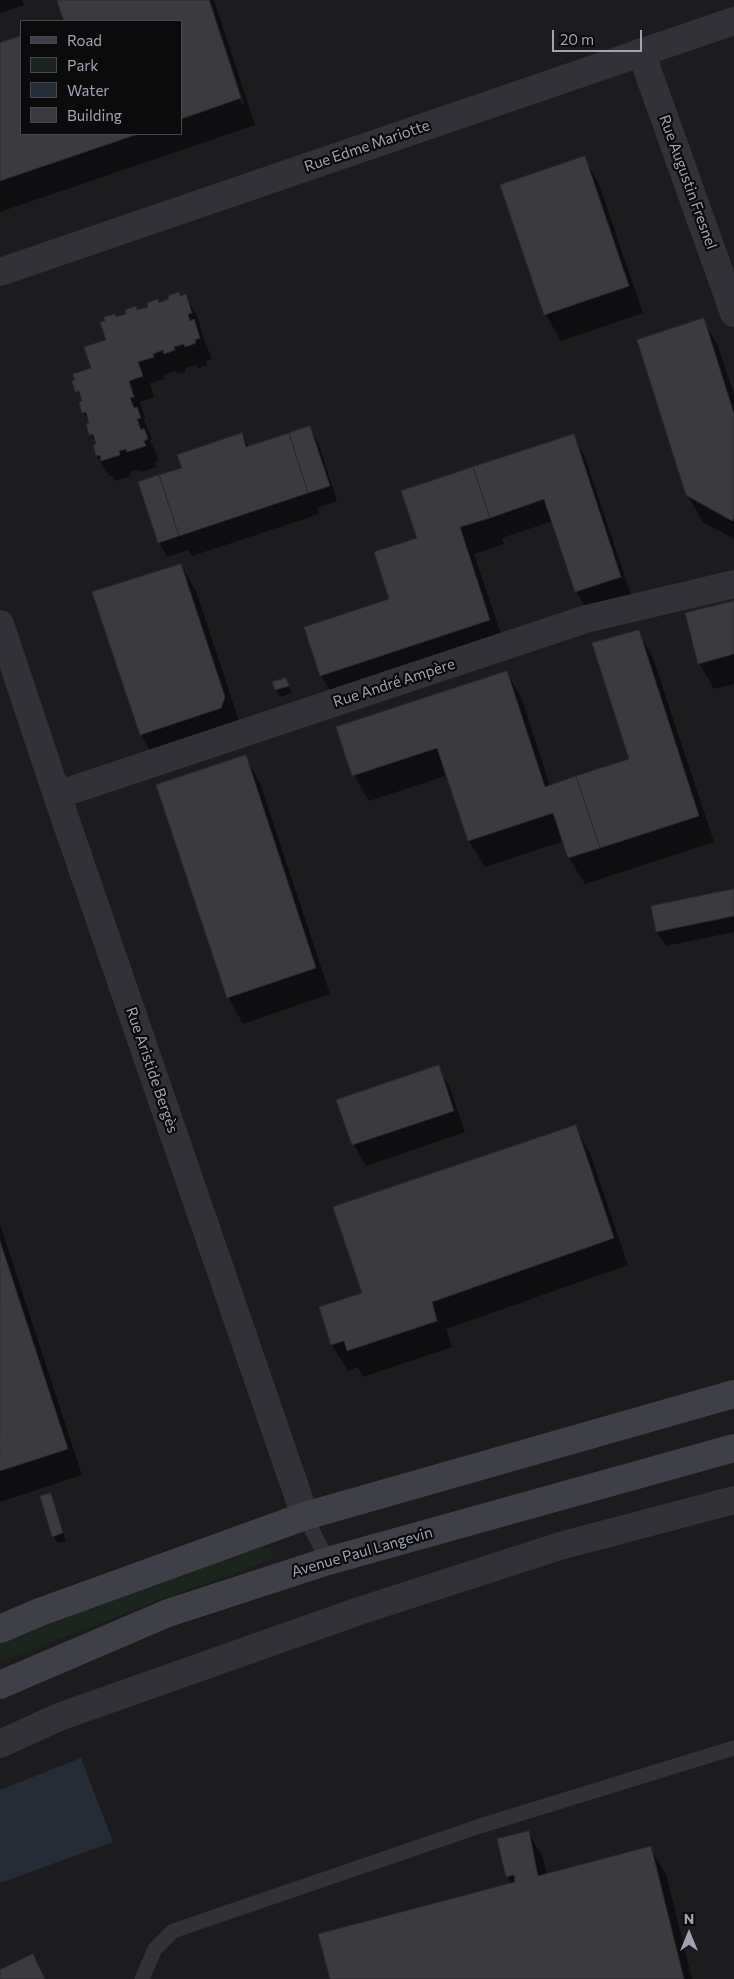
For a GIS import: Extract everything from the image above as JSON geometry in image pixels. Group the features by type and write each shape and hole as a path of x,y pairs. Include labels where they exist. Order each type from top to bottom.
{"main road":[{"path":"0,1629 40,1612 305,1516 734,1394"},
{"name":"Avenue Paul Langevin","path":"0,1685 168,1613 328,1561 734,1448"}],"street":[{"name":"Rue Edme Mariotte","path":"0,272 734,21"},
{"name":"Rue Augustin Fresnel","path":"641,52 734,313"},
{"name":"Rue André Ampère","path":"57,795 586,619 734,584"},
{"name":"Rue Aristide Bergès","path":"0,624 305,1516"},
{"path":"0,1744 58,1717 359,1610 560,1546 734,1500"}],"lane":[{"path":"305,1516 328,1561"},
{"path":"142,1979 155,1949 173,1931 480,1826 734,1748"}],"shaded area":[{"path":"0,0 734,0 734,1979 0,1979"}],"green space":[{"path":"254,1547 270,1548 273,1559 160,1600 0,1662 0,1639"}],"water":[{"path":"81,1758 113,1842 0,1883 0,1790"}],"building":[{"path":"57,0 209,0 241,98 182,119 182,20 64,20"},
{"path":"20,36 20,135 135,135 0,181 0,43"},
{"path":"585,156 629,286 544,315 500,185"},
{"path":"179,292 180,296 186,294 192,313 188,314 190,321 194,319 200,338 195,340 196,343 185,347 184,344 174,347 175,350 164,354 163,350 153,354 154,357 138,362 143,376 129,381 134,397 130,398 134,408 137,407 141,418 137,419 141,430 144,428 148,439 144,441 146,446 127,452 126,449 119,451 120,455 101,461 100,455 96,456 93,445 96,444 93,434 89,435 86,424 89,423 86,412 82,413 79,402 82,401 79,391 75,392 72,381 75,380 73,374 91,368 84,347 106,340 100,322 105,321 104,317 115,314 116,317 126,314 125,310 136,306 137,310 148,307 147,303 158,299 159,303 169,299 168,296"},
{"path":"704,318 734,414 734,518 732,521 686,495 637,340"},
{"path":"310,426 330,486 308,493 289,433"},
{"path":"242,433 246,447 289,433 308,493 179,536 159,475 182,468 177,455"},
{"path":"574,434 621,577 575,592 544,499 490,518 473,467"},
{"path":"473,467 490,518 460,527 490,620 320,676 304,627 389,599 374,552 417,538 401,491"},
{"path":"159,475 179,536 158,543 138,482"},
{"path":"181,564 225,697 221,708 140,735 92,592"},
{"path":"734,601 734,654 698,664 685,613"},
{"path":"639,630 699,816 600,848 576,776 629,759 592,643"},
{"path":"507,671 545,787 576,776 600,848 568,858 553,813 468,841 437,748 352,776 336,727"},
{"path":"286,678 289,686 275,690 272,682"},
{"path":"246,755 316,968 227,998 156,785"},
{"path":"734,889 734,916 656,932 651,906"},
{"path":"439,1065 454,1111 352,1145 336,1100"},
{"path":"576,1125 614,1238 432,1302 437,1321 347,1351 344,1341 331,1345 319,1307 362,1293 333,1207"},
{"path":"0,1241 68,1449 0,1471"},
{"path":"51,1493 63,1533 52,1537 40,1496"},
{"path":"529,1831 538,1876 651,1846 684,1979 330,1979 318,1934 515,1882 514,1875 506,1877 497,1839"},
{"path":"33,1954 45,1979 0,1979 0,1970"}]}
